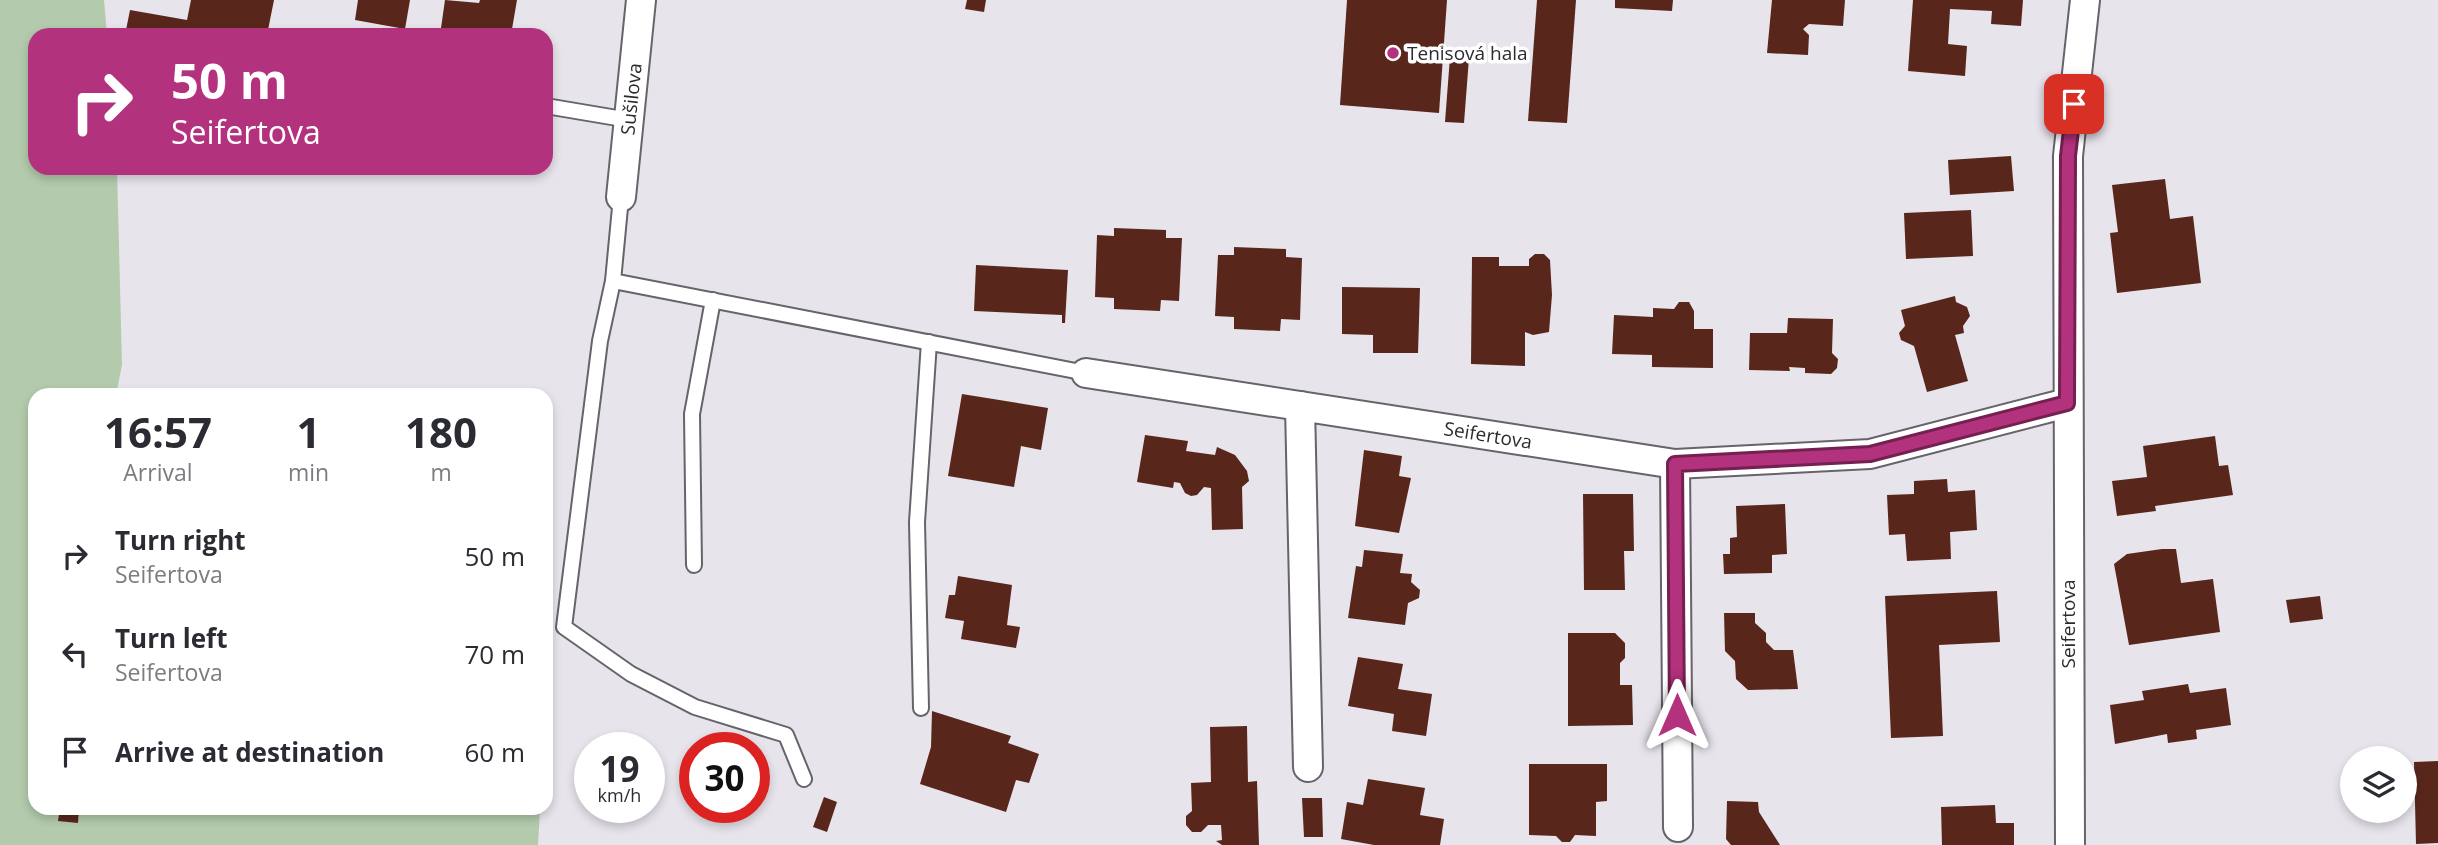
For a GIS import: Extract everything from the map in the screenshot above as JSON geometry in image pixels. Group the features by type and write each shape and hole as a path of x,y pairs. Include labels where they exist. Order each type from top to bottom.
{"street":[{"name":"Sušilova","path":"621,197 641,0"},
{"name":"Seifertova","path":"2070,845 2068,156 2085,0"},
{"name":"Seifertova","path":"1086,373 1675,464 1870,454 2067,403"},
{"path":"1300,406 1308,767"},
{"path":"1675,464 1678,827"}],"lane":[{"path":"553,107 629,120"},
{"path":"621,197 613,281 600,341 564,627 631,674 695,707 786,735 804,779"},
{"path":"613,281 1086,373"},
{"path":"694,565 692,414 713,300"},
{"path":"921,708 917,523 929,342"}],"green space":[{"path":"0,0 104,0 106,28 28,28 28,175 117,175 122,365 117,388 28,388 28,815 540,815 538,845 0,845"}],"building":[{"path":"191,0 274,0 268,28 126,28 130,10 187,20"},
{"path":"358,0 410,0 405,28 355,20"},
{"path":"445,0 479,3 480,0 517,0 512,28 441,28"},
{"path":"967,0 986,0 984,12 965,9"},
{"name":"Tenisová hala","path":"1347,0 1447,0 1439,113 1340,105"},
{"path":"1537,0 1576,0 1567,123 1528,121"},
{"path":"1615,0 1673,0 1672,11 1615,8"},
{"path":"1772,0 1845,0 1843,26 1809,24 1803,29 1809,35 1808,55 1767,53"},
{"path":"1913,0 2023,0 2021,26 1991,24 1992,11 1950,9 1948,44 1967,46 1965,76 1908,71"},
{"path":"1450,57 1469,58 1464,123 1445,122"},
{"path":"2011,156 2014,191 1950,195 1948,160"},
{"path":"2165,179 2170,219 2193,216 2201,283 2117,293 2110,233 2118,232 2112,185"},
{"path":"1971,210 1973,256 1906,259 1904,213"},
{"path":"1114,228 1166,230 1166,238 1182,238 1179,301 1161,300 1160,311 1114,309 1114,298 1095,297 1097,235 1114,236"},
{"path":"1234,247 1286,249 1286,257 1302,258 1300,320 1281,319 1280,331 1234,329 1234,317 1215,316 1218,255 1234,255"},
{"path":"1535,254 1544,254 1550,260 1552,295 1549,332 1533,335 1525,332 1525,366 1471,364 1472,257 1499,257 1499,266 1529,266 1529,259"},
{"path":"976,265 1068,270 1065,323 1062,323 1062,315 974,311"},
{"path":"1342,287 1420,288 1418,353 1373,353 1373,335 1342,334"},
{"path":"1955,296 1956,302 1967,307 1970,316 1963,326 1964,333 1955,335 1968,381 1927,392 1914,346 1901,340 1899,333 1905,326 1901,310"},
{"path":"1679,302 1689,302 1694,311 1694,329 1713,329 1713,368 1652,367 1652,355 1612,354 1614,315 1653,317 1653,308 1674,309"},
{"path":"1788,318 1833,319 1832,353 1838,359 1837,368 1831,374 1805,373 1805,368 1789,367 1790,371 1749,370 1750,333 1787,333"},
{"path":"962,394 1048,408 1041,450 1021,446 1014,487 948,476"},
{"path":"1145,435 1188,441 1186,451 1215,455 1217,447 1235,455 1247,471 1249,481 1242,487 1243,529 1212,530 1211,488 1204,487 1197,495 1191,496 1185,493 1180,483 1174,482 1173,488 1137,482"},
{"path":"2215,436 2219,466 2228,465 2233,495 2155,506 2156,511 2117,516 2112,481 2147,477 2143,446"},
{"path":"1364,450 1402,456 1399,476 1411,478 1399,533 1355,526"},
{"path":"1947,479 1948,492 1975,490 1977,530 1950,532 1951,559 1907,561 1905,534 1889,535 1887,495 1914,494 1914,481"},
{"path":"1583,494 1633,494 1634,551 1624,551 1625,590 1584,590"},
{"path":"1785,504 1787,554 1772,555 1772,573 1724,574 1723,554 1730,554 1730,538 1737,537 1736,506"},
{"path":"2176,549 2181,583 2213,579 2220,632 2129,645 2114,564 2127,554"},
{"path":"1364,550 1403,554 1400,573 1412,574 1411,582 1420,590 1419,598 1408,603 1405,625 1348,618 1356,566 1362,567"},
{"path":"958,576 1012,585 1007,625 1020,627 1016,648 961,639 964,621 945,618 949,595 955,595"},
{"path":"1997,591 2000,642 1939,645 1943,736 1891,738 1885,596"},
{"path":"2320,596 2323,619 2290,623 2286,600"},
{"path":"1724,613 1755,613 1755,623 1766,633 1766,642 1774,650 1793,650 1798,689 1748,690 1736,679 1735,661 1725,651"},
{"path":"1568,633 1615,633 1625,643 1625,658 1620,663 1620,685 1632,685 1633,725 1568,726"},
{"path":"1358,657 1403,664 1398,689 1432,694 1426,736 1392,731 1394,714 1348,706"},
{"path":"2188,684 2190,693 2226,688 2231,725 2196,730 2197,739 2168,743 2167,734 2115,744 2110,705 2144,700 2142,691"},
{"path":"932,711 1011,736 1008,743 1039,754 1029,783 1016,780 1006,812 920,784 931,747"},
{"path":"1247,726 1248,782 1257,781 1259,845 1222,845 1216,841 1222,840 1221,825 1208,825 1201,832 1192,832 1186,825 1186,816 1192,811 1191,783 1211,782 1210,727"},
{"path":"2438,761 2438,843 2416,844 2417,762"},
{"path":"1529,764 1607,764 1607,801 1596,802 1596,836 1575,835 1570,842 1562,842 1556,836 1529,835"},
{"path":"1368,779 1425,788 1420,815 1444,819 1440,845 1374,845 1341,839 1347,802 1363,805"},
{"path":"824,797 837,802 827,832 813,827"},
{"path":"1302,798 1322,798 1323,837 1304,837"},
{"path":"1727,801 1758,802 1759,812 1780,845 1731,845 1726,839"},
{"path":"1995,805 1996,823 2014,823 2014,845 1942,845 1941,807"},
{"path":"59,815 79,815 78,823 58,821"}],"place":[{"name":"Tenisová hala","path":"1393,53"}],"route":[{"path":"1677,715 1675,464 1870,454 2067,403 2068,156 2074,104"}]}
